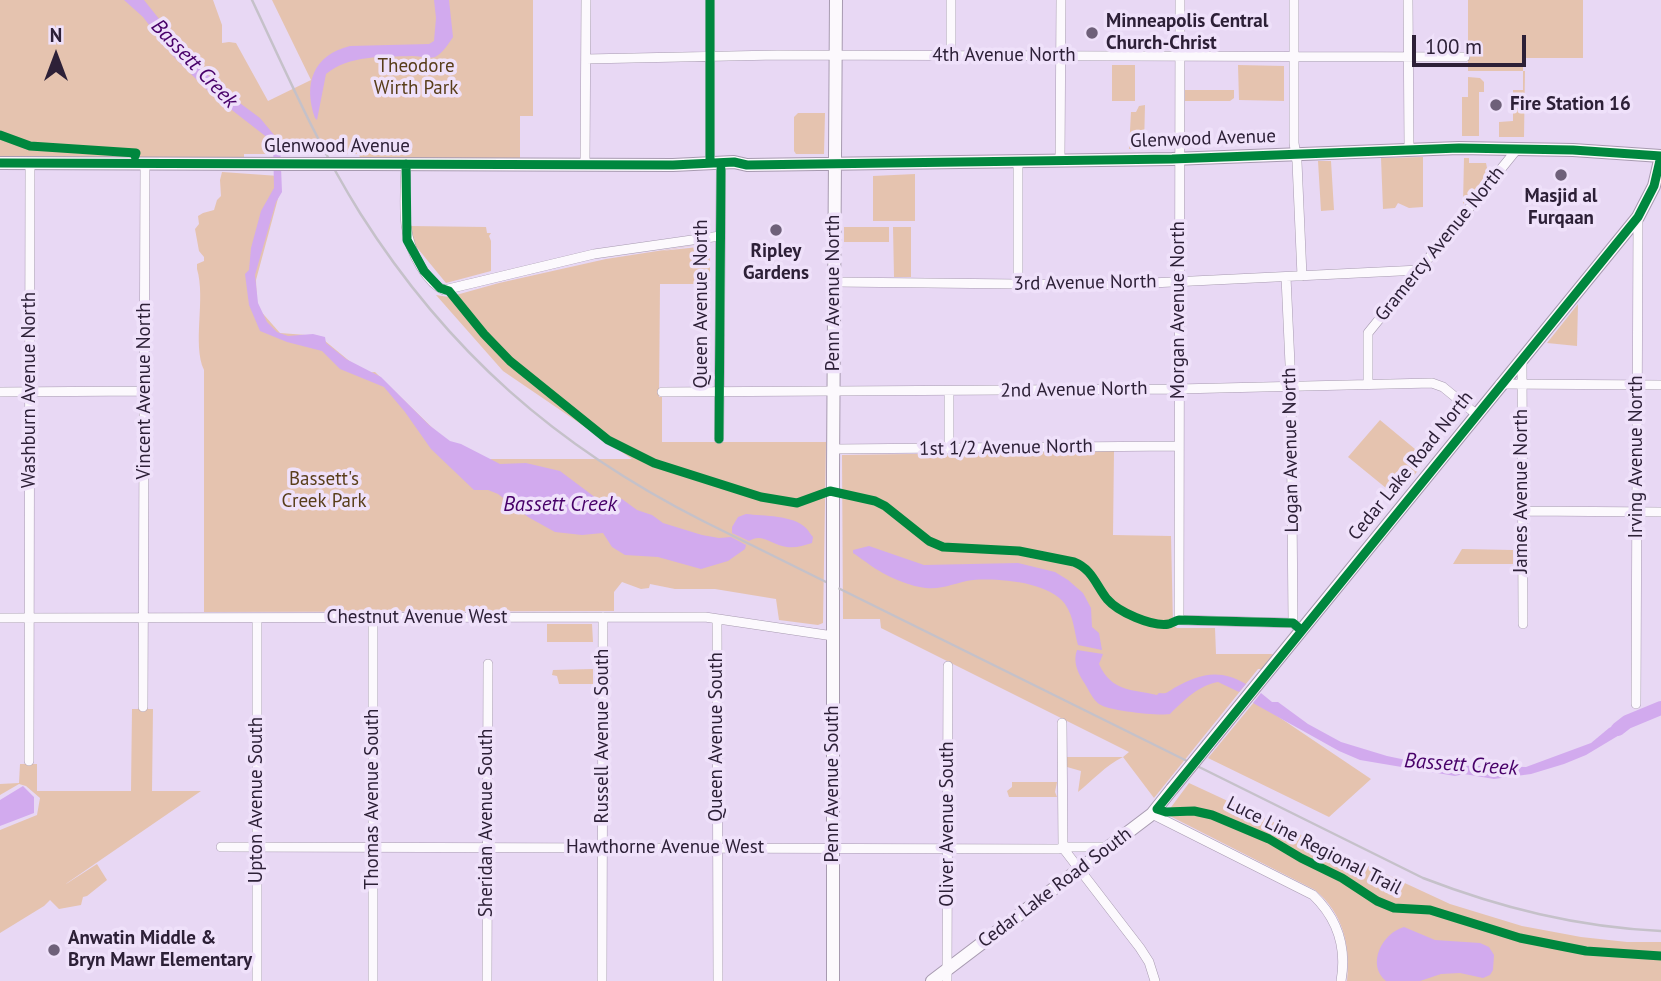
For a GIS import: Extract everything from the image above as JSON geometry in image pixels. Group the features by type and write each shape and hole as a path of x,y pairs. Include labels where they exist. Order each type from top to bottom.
{"street":[{"path":"585,164 586,0"},
{"name":"Queen Avenue North","path":"710,0 709,56 720,236 719,439"},
{"name":"Penn Avenue North","path":"833,586 836,0"},
{"path":"951,0 951,56"},
{"path":"1060,161 1061,0"},
{"name":"Morgan Avenue North","path":"1180,0 1179,620 1297,626"},
{"path":"1294,0 1293,56 1301,276"},
{"path":"1408,0 1409,148"},
{"name":"4th Avenue North","path":"586,59 836,55 1465,57"},
{"name":"Glenwood Avenue","path":"0,163 585,164 673,165 700,169 734,162 747,165 835,165 1179,159 1409,148 1518,148 1661,156"},
{"name":"Gramercy Avenue North","path":"1368,383 1368,333 1518,148"},
{"name":"Cedar Lake Road North","path":"1172,789 1269,670 1297,626 1638,217 1654,186 1661,156"},
{"path":"1018,162 1018,284"},
{"name":"Washburn Avenue North","path":"29,761 30,163"},
{"name":"Vincent Avenue North","path":"143,707 145,163"},
{"path":"406,164 407,240 414,256 433,283 440,288 449,290 594,254 720,236"},
{"name":"Irving Avenue North","path":"1637,700 1638,217"},
{"name":"3rd Avenue North","path":"835,282 1110,285 1420,270"},
{"name":"Logan Avenue North","path":"1286,277 1297,626"},
{"name":"James Avenue North","path":"1521,358 1522,624"},
{"name":"2nd Avenue North","path":"662,392 949,392 1432,383 1443,387 1476,414"},
{"path":"1500,384 1661,385"},
{"path":"0,391 145,391"},
{"path":"949,392 949,449"},
{"name":"1st 1/2 Avenue North","path":"834,449 1178,446"},
{"path":"1522,511 1661,512"},
{"name":"Penn Avenue South","path":"833,586 833,981"},
{"name":"Chestnut Avenue West","path":"0,618 603,617 717,619 833,630"},
{"name":"Russell Avenue South","path":"602,981 603,617"},
{"name":"Upton Avenue South","path":"257,618 257,981"},
{"name":"Thomas Avenue South","path":"373,618 373,981"},
{"name":"Queen Avenue South","path":"717,619 718,981"},
{"name":"Sheridan Avenue South","path":"487,981 488,664"},
{"name":"Oliver Avenue South","path":"947,975 948,666"},
{"path":"1062,723 1063,848 1140,948 1149,962 1155,981"},
{"name":"Cedar Lake Road South","path":"932,981 947,975 1152,814 1172,789"},
{"path":"1152,814 1314,895 1332,917 1341,939 1344,961 1341,981"},
{"name":"Hawthorne Avenue West","path":"221,847 1108,847"}],"green space":[{"name":"Theodore Wirth Park","path":"0,0 213,0 222,25 222,43 236,43 268,101 311,80 272,0 533,0 533,116 520,116 520,158 360,158 359,154 244,154 244,158 0,156"},
{"path":"1468,0 1583,0 1583,58 1523,58 1523,71 1468,71"},
{"path":"1112,65 1135,65 1135,101 1112,101"},
{"path":"1238,65 1284,66 1284,101 1239,100"},
{"path":"1523,71 1524,137 1499,137 1499,122 1513,121 1513,90 1523,90"},
{"path":"1468,77 1480,78 1484,82 1484,92 1479,92 1479,136 1462,136 1462,97 1468,97"},
{"path":"1185,90 1234,90 1234,98 1230,101 1185,101"},
{"path":"1145,105 1144,147 1129,149 1131,112 1136,112 1139,106"},
{"path":"798,113 825,113 824,154 796,154 794,151 794,117"},
{"path":"1423,157 1423,207 1409,208 1398,203 1395,208 1383,209 1381,158"},
{"path":"1464,158 1469,158 1469,163 1486,163 1487,168 1492,169 1463,204"},
{"path":"1318,161 1331,161 1334,210 1321,211"},
{"name":"Bassett's Creek Park","path":"222,172 279,176 280,191 256,280 257,307 280,333 319,336 364,373 375,372 450,445 484,459 632,459 503,371 436,295 449,297 606,259 709,243 661,251 708,246 710,248 710,278 699,284 660,284 659,397 662,397 662,442 826,442 823,623 818,625 779,620 776,599 715,589 675,589 650,584 649,588 641,589 622,582 614,592 614,611 204,612 204,370 199,347 200,294 197,264 204,261 204,257 199,251 195,229 199,224 198,216 214,210 221,196"},
{"path":"915,174 915,221 873,221 873,176"},
{"path":"410,226 486,227 487,233 491,233 491,271 446,283 414,244"},
{"path":"844,227 889,227 889,242 844,242"},
{"path":"893,227 911,227 911,277 894,277"},
{"path":"1578,304 1577,346 1547,343"},
{"path":"1380,420 1427,459 1397,497 1348,457"},
{"path":"1114,451 1113,535 1171,536 1173,625 1177,628 1215,628 1216,654 1273,654 1154,798 1123,757 1129,752 881,628 880,619 843,619 842,455"},
{"path":"1462,549 1513,550 1513,564 1453,564"},
{"path":"547,624 592,624 593,642 547,642"},
{"path":"593,669 593,684 559,684 557,676 552,675 553,670"},
{"path":"1255,701 1371,779 1329,817 1208,758"},
{"path":"132,709 153,709 152,791 201,791 67,883 97,864 107,880 83,897 81,905 59,909 50,900 0,933 0,830 37,815 40,798 26,786 19,784 0,795 0,784 19,783 20,764 37,764 37,791 131,791"},
{"path":"1067,757 1123,757 1078,792 1081,771 1067,767"},
{"path":"1012,782 1057,782 1057,797 1009,797 1007,791 1012,787"},
{"path":"1189,783 1450,904 1522,926 1581,937 1627,942 1661,942 1661,981 1347,981 1348,955 1343,931 1325,899 1315,890 1166,814"}],"water":[{"name":"Bassett Creek","path":"124,0 144,0 191,59 233,98 260,118 280,142 282,192 276,202 255,275 258,303 267,322 277,332 288,336 313,334 325,337 326,343 346,359 381,377 429,425 450,441 500,464 526,463 560,471 596,498 622,499 663,523 702,535 731,537 746,545 745,549 728,561 701,569 658,557 625,555 612,547 603,533 582,535 555,532 528,517 498,494 488,490 474,490 431,449 384,387 340,369 322,351 287,342 260,331 249,305 245,274 249,270 251,248 261,211 274,188 273,142 210,93 173,56 143,17"},
{"path":"434,0 449,0 453,37 443,51 432,58 367,58 335,68 326,74 317,120 310,94 311,83 314,73 327,56 350,46 429,44 434,41"},
{"path":"746,514 794,521 807,529 813,537 812,543 786,547 762,538 749,541 732,533 732,527 738,517"},
{"path":"869,546 924,565 1018,563 1055,572 1083,593 1091,608 1092,627 1099,633 1102,650 1078,645 1068,609 1058,597 1048,591 1023,583 996,580 973,580 938,588 919,587 887,575 853,553 853,550"},
{"path":"1077,650 1103,654 1099,664 1104,673 1116,685 1131,690 1157,695 1192,679 1209,675 1227,676 1246,684 1239,692 1218,682 1204,686 1170,714 1145,714 1113,709 1099,704 1090,693 1077,670"},
{"path":"1261,693 1341,742 1430,765 1526,767 1591,743 1609,728 1633,716 1633,724 1586,755 1531,774 1494,779 1464,774 1455,776 1360,760 1253,703"},
{"path":"23,786 34,797 34,813 0,826 0,800"},
{"path":"1404,927 1435,940 1480,943 1489,947 1494,955 1493,970 1483,978 1460,973 1441,974 1420,981 1386,981 1377,967 1379,950 1389,936"}],"waterway":[{"name":"Bassett Creek","path":"1618,729 1627,722 1661,708"}],"railway":[{"path":"252,0 330,162 394,263 430,309 469,352 554,428 600,461 703,521 1423,878 1510,907 1540,914 1599,925 1661,931"}],"cycle path":[{"path":"710,0 710,162"},
{"path":"0,135 30,146 136,153 135,156"},
{"path":"0,163 673,165 734,162 747,165 1172,159 1459,148 1573,150 1661,156"},
{"name":"Luce Line Regional Trail","path":"1661,156 1654,186 1638,217 1157,809 1212,815 1269,839 1394,908 1430,910 1520,938 1586,951 1661,956"},
{"path":"406,164 407,240 424,271 440,288 449,291 510,361 608,440 654,463 761,497 797,503 830,491 875,501 929,541 943,547 1019,551 1074,562 1089,573 1112,604 1145,621 1162,624 1179,620 1293,623 1301,630"},
{"path":"719,439 721,169"}],"place":[{"name":"Minneapolis Central Church-Christ","path":"1092,33"},
{"name":"Fire Station 16","path":"1496,105"},
{"name":"Masjid al Furqaan","path":"1561,175"},
{"name":"Ripley Gardens","path":"776,230"},
{"name":"Anwatin Middle & Bryn Mawr Elementary","path":"54,950"}]}
